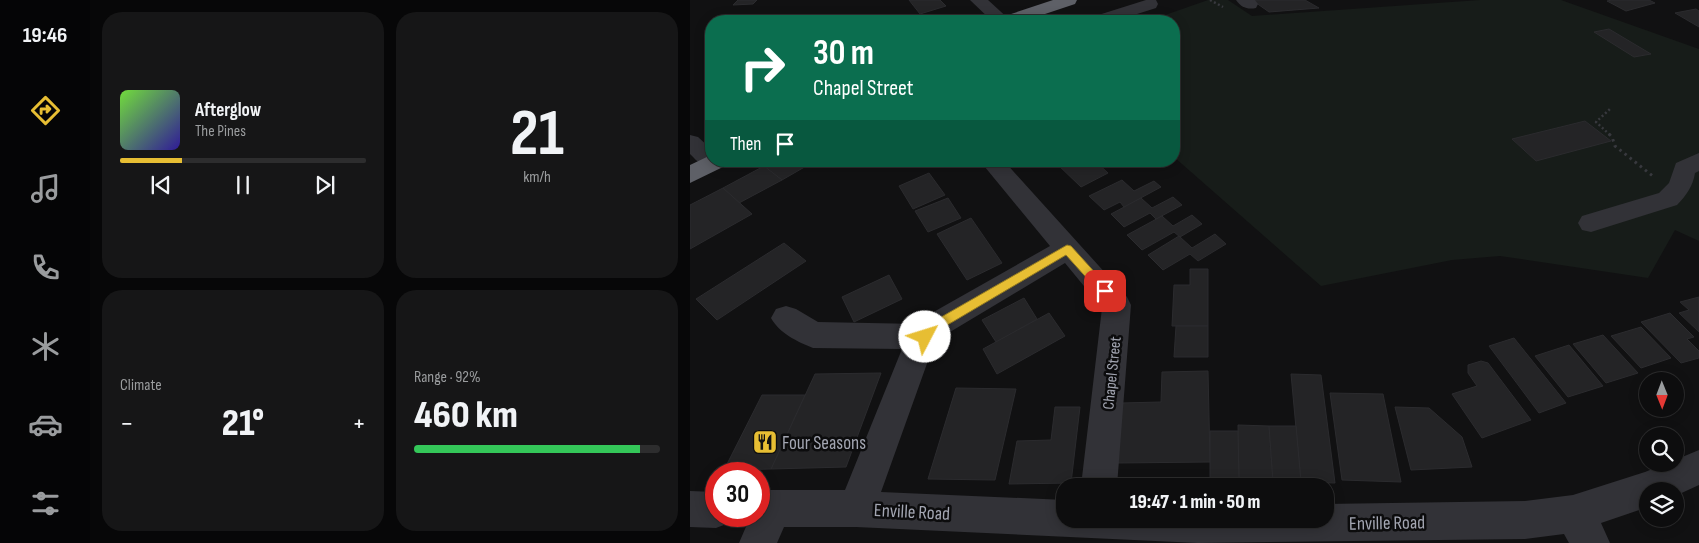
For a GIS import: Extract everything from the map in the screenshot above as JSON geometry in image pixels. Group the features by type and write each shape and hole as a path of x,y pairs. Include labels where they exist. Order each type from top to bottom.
{"highway":[{"path":"1026,15 1070,0"},
{"path":"690,175 705,167"}],"street":[{"path":"978,0 995,15"},
{"path":"1110,0 1128,11"},
{"path":"1116,15 1150,4"},
{"path":"690,142 705,155"},
{"path":"1591,223 1668,199 1683,180 1684,169 1699,161"},
{"name":"Chapel Street","path":"996,167 1117,305 1090,478"},
{"path":"856,509 915,355 925,337 940,323 1067,249"},
{"path":"786,318 813,335 925,337"},
{"name":"Enville Road","path":"1253,528 1322,533 1525,520 1582,529 1646,490 1699,467"},
{"name":"Enville Road","path":"770,508 1056,513"},
{"path":"690,509 705,510"},
{"path":"758,543 762,527"}],"path":[{"path":"1610,109 1596,122 1612,137 1615,146 1674,193"}],"shaded area":[{"path":"1208,0 1228,0 1252,16 1480,0 1561,0 1699,49 1699,241 1675,230 1648,278 1500,256 1452,260 1321,286 1180,162 1180,15 1165,15"}],"building":[{"path":"738,0 757,0 753,4 733,5"},
{"path":"909,0 940,0 946,6 920,14"},
{"path":"1252,0 1305,0 1319,8 1269,12"},
{"path":"1649,0 1655,3 1626,11 1607,1"},
{"path":"1696,9 1699,11 1699,27 1675,13"},
{"path":"1609,29 1651,54 1634,57 1594,32"},
{"path":"1585,121 1611,141 1536,161 1512,139"},
{"path":"762,167 765,167 782,180 739,203 723,188"},
{"path":"765,167 805,167 782,180"},
{"path":"1060,167 1102,167 1108,173 1081,187"},
{"path":"929,173 945,195 913,209 899,186"},
{"path":"1122,180 1134,191 1154,181 1161,187 1124,207 1120,202 1104,210 1089,196"},
{"path":"723,188 752,214 690,249 690,205"},
{"path":"1173,197 1182,205 1156,219 1150,213 1124,227 1111,214 1141,198 1152,208"},
{"path":"948,198 961,218 928,232 915,211"},
{"path":"1192,215 1202,224 1180,237 1174,232 1142,250 1127,235 1162,216 1173,226"},
{"path":"971,218 1002,263 967,280 937,234"},
{"path":"1215,234 1226,244 1198,261 1190,254 1163,270 1148,255 1179,236 1192,248"},
{"path":"784,243 806,261 717,320 696,299"},
{"path":"1190,269 1208,269 1208,326 1172,326 1174,285 1190,285"},
{"path":"889,275 902,299 854,322 842,297"},
{"path":"1699,297 1699,332 1679,313 1689,310 1680,302"},
{"path":"1024,298 1037,319 996,342 982,320"},
{"path":"1049,313 1065,336 997,374 983,349"},
{"path":"1670,313 1694,337 1687,339 1699,351 1699,358 1681,363 1641,322"},
{"path":"1176,326 1208,326 1208,357 1174,357"},
{"path":"1641,327 1671,358 1641,368 1611,336"},
{"path":"1603,335 1638,373 1606,383 1573,344"},
{"path":"1514,338 1566,403 1539,413 1489,346"},
{"path":"1569,345 1603,386 1568,397 1535,356"},
{"path":"1481,361 1488,363 1531,420 1482,438 1452,394 1477,386 1468,373 1468,365"},
{"path":"1208,371 1210,462 1116,463 1121,403 1161,402 1162,372"},
{"path":"881,373 846,467 771,469 815,374"},
{"path":"1291,374 1321,375 1335,483 1334,478 1301,478"},
{"path":"956,388 1016,389 995,480 928,479"},
{"path":"1330,393 1383,394 1401,482 1342,480"},
{"path":"762,395 805,395 771,469 770,462 728,462"},
{"path":"1055,407 1080,407 1072,478 1056,478 1056,483 1009,484 1017,441 1051,440"},
{"path":"1395,407 1429,408 1462,437 1472,467 1411,470"},
{"path":"1238,425 1269,426 1273,478 1239,478"},
{"path":"1269,426 1296,426 1301,478 1273,478"},
{"path":"1210,431 1238,431 1239,478 1210,478"}],"place":[{"name":"Four Seasons","path":"765,442"}],"route":[{"path":"925,337 940,323 1067,249 1105,291"}]}
